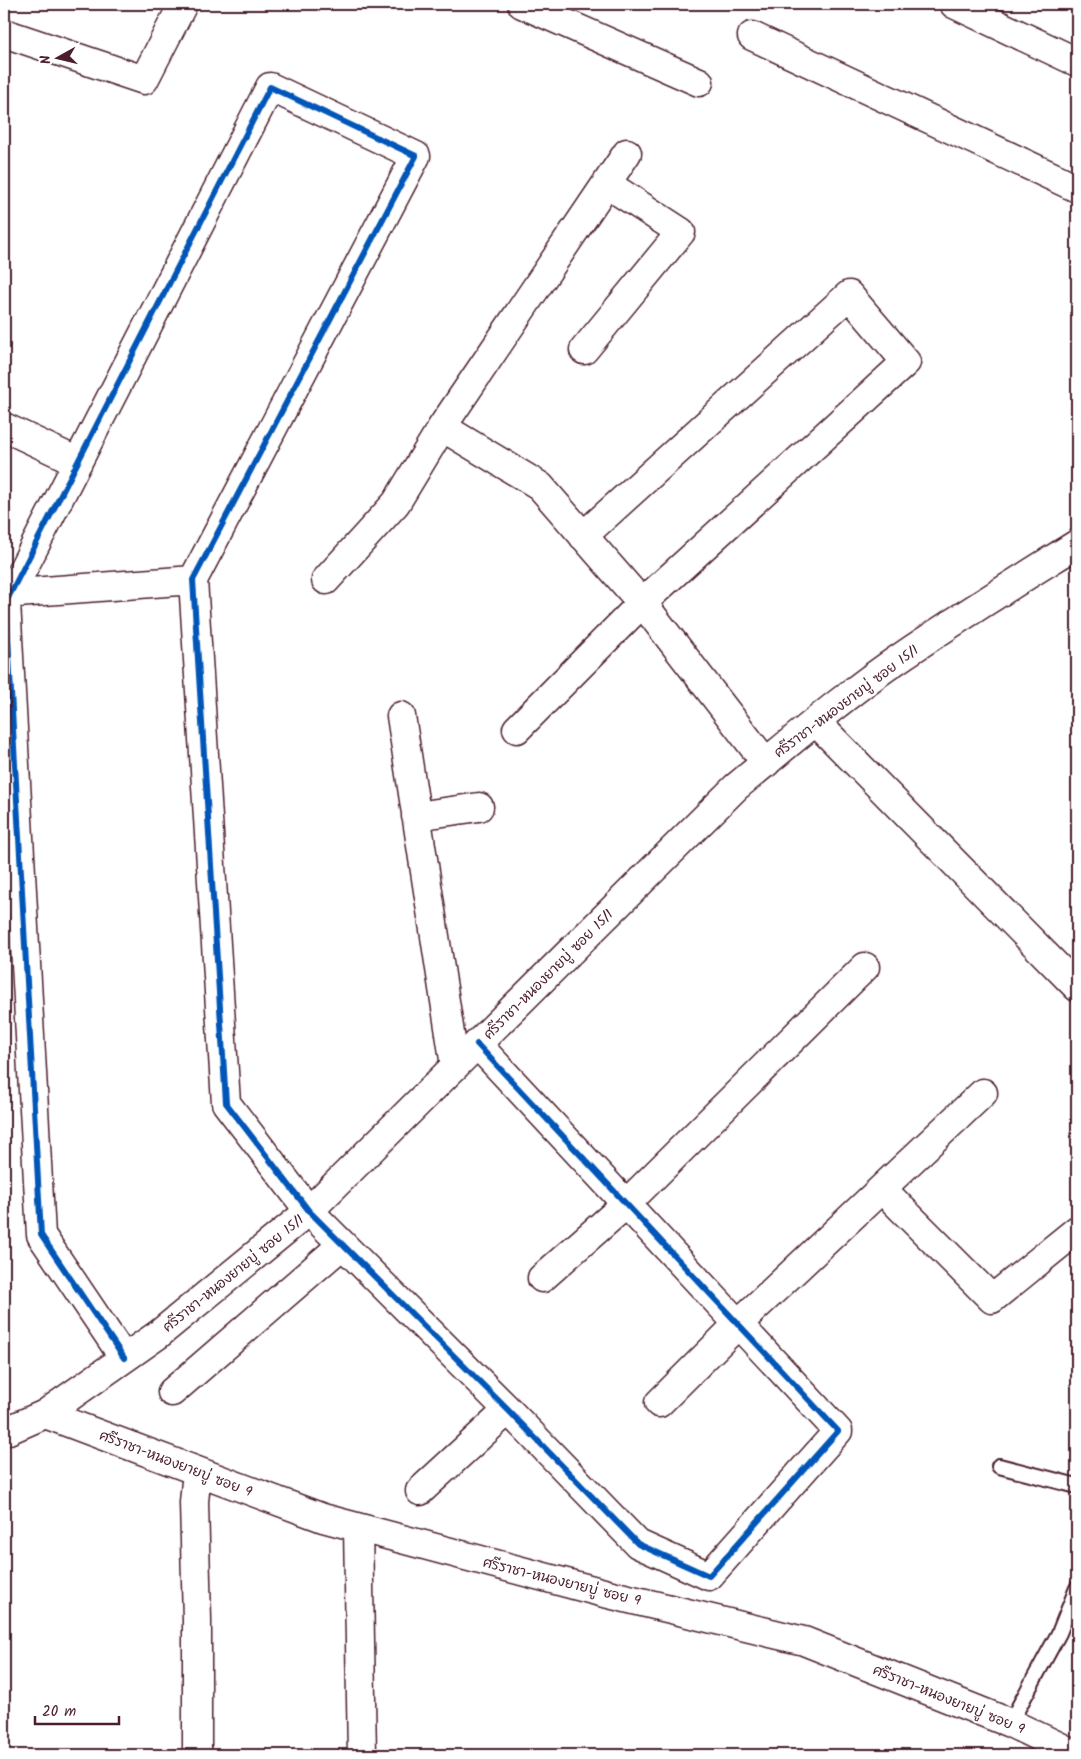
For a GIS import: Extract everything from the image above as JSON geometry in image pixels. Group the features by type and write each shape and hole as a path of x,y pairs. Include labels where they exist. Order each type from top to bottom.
{"street":[{"path":"4,34 144,80 183,4"},
{"path":"522,4 699,82"},
{"path":"954,4 1077,62"},
{"path":"752,36 1077,188"},
{"path":"124,1358 41,1235 6,602 7,595 78,462 270,87 416,156 193,580 226,1103 309,1211 508,1410 638,1544 709,1576 838,1431 477,1044"},
{"path":"326,580 396,503 442,427 627,154"},
{"path":"584,350 681,232 607,184"},
{"path":"517,728 642,603 906,362 849,295 583,536"},
{"path":"4,427 78,462"},
{"path":"442,427 540,486 642,603 766,763"},
{"name":"ศรีราชา-หนองยายบู่ ซอย 15/1","path":"4,1432 45,1414 159,1334 309,1211 736,787 816,722 900,658 1077,544"},
{"path":"7,595 193,580"},
{"path":"402,716 455,1066"},
{"path":"816,722 1077,987"},
{"path":"416,816 479,807"},
{"path":"542,1278 626,1204 864,967"},
{"path":"659,1403 738,1324 983,1093"},
{"path":"882,1189 992,1299 1077,1230"},
{"path":"172,1392 342,1245"},
{"path":"420,1491 508,1410"},
{"name":"ศรีราชา-หนองยายบู่ ซอย 9","path":"45,1414 323,1518 604,1593 804,1641 1010,1723 1077,1755"},
{"path":"197,1471 194,1502 197,1755"},
{"path":"358,1528 362,1755"}],"lane":[{"path":"999,1466 1077,1486"},
{"path":"1010,1723 1059,1633 1077,1588"}],"cycle path":[{"path":"124,1358 41,1235 6,602 270,87 416,156 193,580 226,1103 309,1211 508,1410 638,1544 709,1576 838,1431 477,1044"}]}
